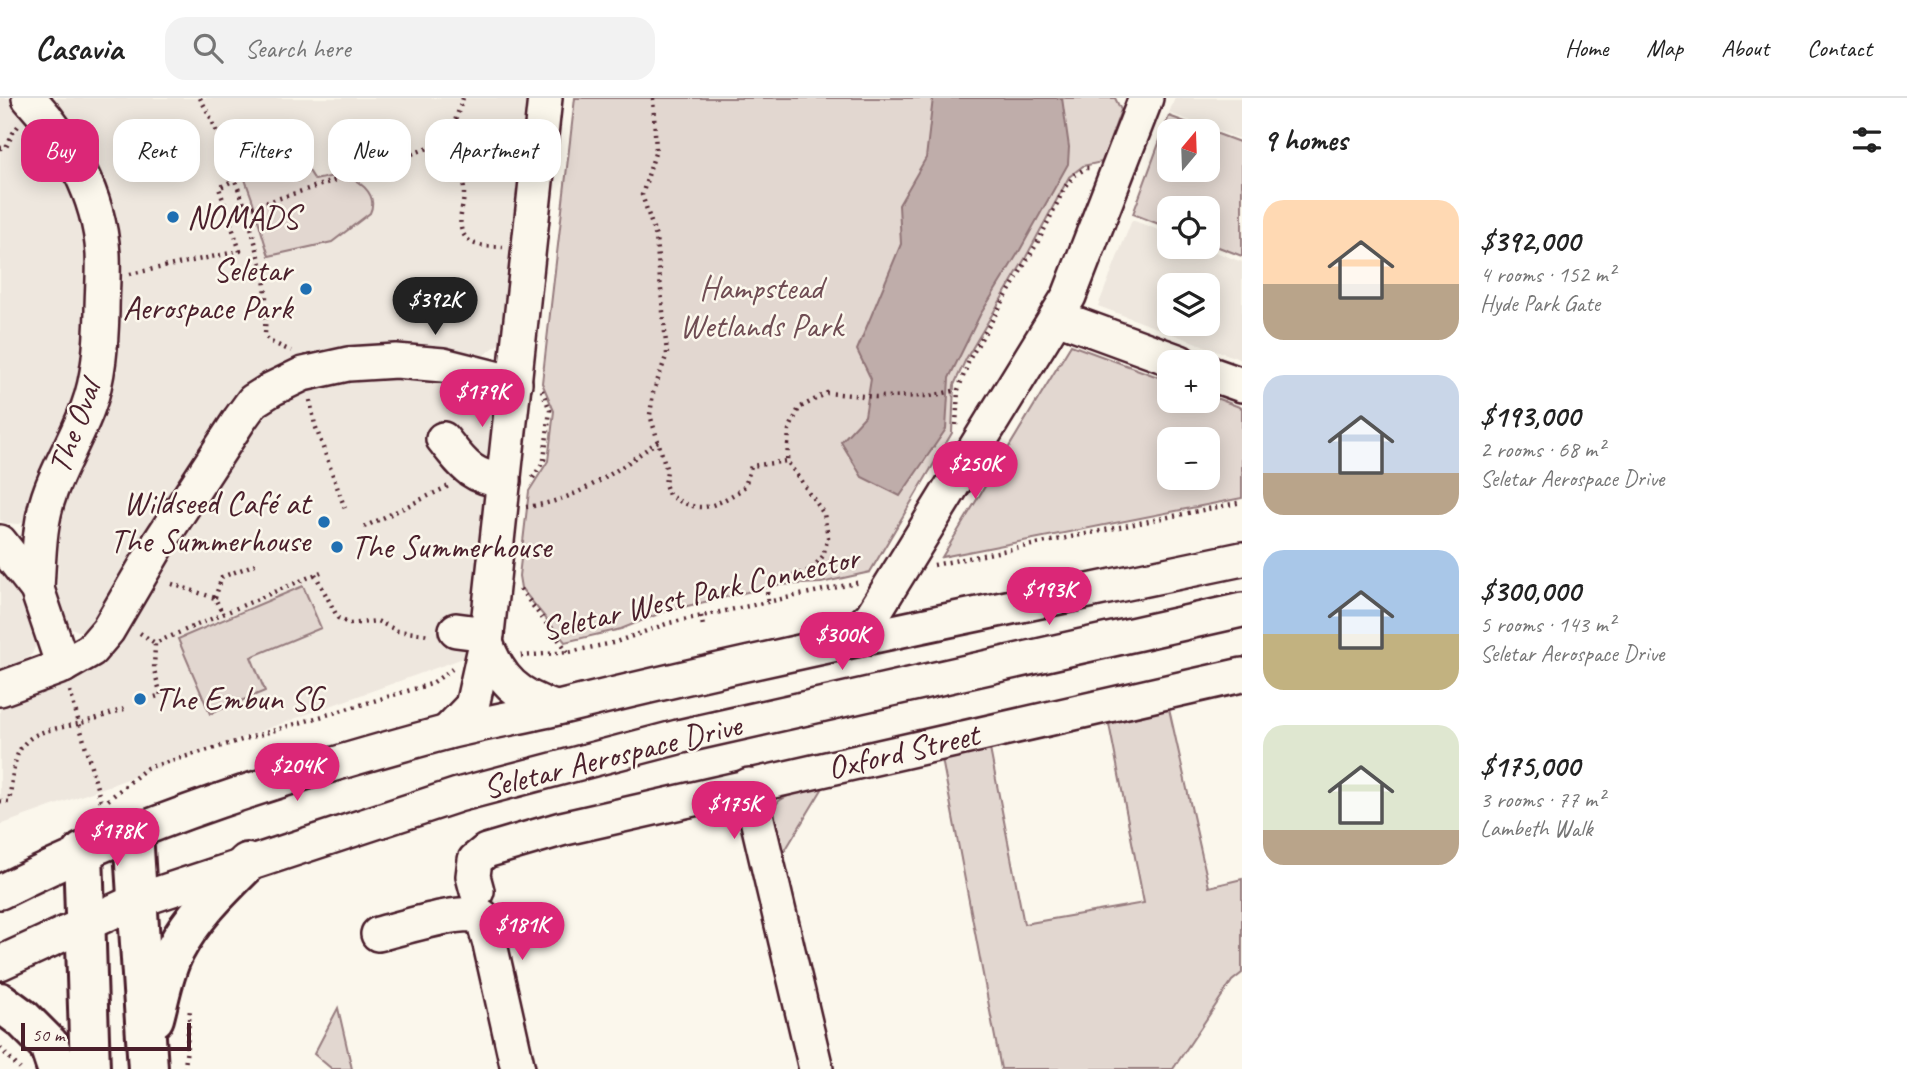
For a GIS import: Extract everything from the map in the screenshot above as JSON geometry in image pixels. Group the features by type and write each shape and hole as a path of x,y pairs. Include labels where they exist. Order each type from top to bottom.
{"main road":[{"path":"133,833 147,1056"},
{"path":"83,852 90,1069"},
{"path":"147,1056 173,952 191,923 247,863"},
{"path":"0,1002 23,1019 49,1045 57,1069"}],"street":[{"name":"The Oval","path":"29,98 60,135 78,165 98,218 103,254 97,371 89,406 51,491 41,523 37,589"},
{"path":"447,732 472,706 477,692 474,644 521,486 528,250 545,98"},
{"path":"845,642 872,616 1069,296 1146,98"},
{"path":"1057,317 1157,354"},
{"path":"0,689 63,666 91,650 108,630 166,532 253,401 303,374 348,364 396,361 443,365 526,382"},
{"path":"1220,377 1242,385"},
{"path":"443,439 468,469 480,476 521,486"},
{"path":"0,535 22,539 41,523"},
{"name":"The Oval","path":"0,542 37,589 63,666"},
{"name":"Seletar Aerospace Drive","path":"0,892 83,852 281,780 447,732 845,642 1242,559"},
{"name":"Seletar Aerospace Drive","path":"0,963 136,901 458,795 678,737 1242,610"},
{"path":"474,644 513,686 539,703 555,708"},
{"name":"Oxford Street","path":"477,891 473,876 475,860 486,851 561,829 1242,675"},
{"path":"749,785 816,1069"},
{"path":"378,934 472,913 482,916 518,1069"}],"path":[{"path":"200,98 214,125"},
{"path":"456,119 463,98"},
{"path":"653,98 656,150 642,195 656,237 667,354 653,393 650,415 667,471 665,484 669,495 685,505 701,508 713,506 745,486 751,466 787,461"},
{"path":"246,209 425,149"},
{"path":"957,433 958,390 970,358 1040,239 1065,187 1075,175"},
{"path":"103,279 240,251 219,188 230,182"},
{"path":"235,182 246,209 263,271 266,294 265,336 271,342 293,352 303,374 314,425 345,509"},
{"path":"463,182 460,228 464,236 473,244 528,250"},
{"path":"523,519 521,486 544,460 550,410 526,382"},
{"path":"768,601 767,591 771,583 811,570 822,556 828,537 824,514 787,461 789,430 799,408 827,393 876,397 930,396 958,390"},
{"path":"524,507 548,504 580,491 614,472 658,441"},
{"path":"364,527 453,484"},
{"path":"940,554 933,566 1242,502"},
{"path":"223,613 215,598 222,577 248,564 258,563"},
{"path":"155,643 318,573 338,618 350,624 377,621 398,631 474,644"},
{"name":"Seletar West Park Connector","path":"108,800 147,768 431,684 455,666 474,644 569,652 613,643 669,623 899,573"},
{"path":"172,584 215,598"},
{"path":"518,586 569,652"},
{"path":"701,616 703,626"},
{"path":"140,633 155,643"},
{"path":"155,643 154,670 161,695 155,697"},
{"path":"63,666 101,802"},
{"path":"0,800 9,802 16,758 23,745 42,732 79,724 124,709"},
{"path":"185,1069 184,1055 191,1002"},
{"path":"0,1048 20,1069"}],"shaded area":[{"path":"0,98 13,98 29,119 21,119 21,182 66,182 78,207 85,234 85,338 79,381 70,414 53,439 39,472 31,520 19,524 0,520"},
{"path":"51,98 529,98 527,119 425,119 425,182 520,182 505,335 500,343 484,355 466,356 418,347 341,347 310,355 262,377 96,620 87,630 78,631 67,626 57,597 61,511 70,482 105,400 117,359 121,298 116,242 89,182 99,182 99,119 60,119"},
{"path":"933,98 1062,98 1069,147 1068,164 980,315 949,378 946,429 900,496 862,477 841,442 865,416 871,379 857,350 901,244 899,205 926,158"},
{"path":"1175,98 1242,98 1242,140 1220,132 1220,119 1185,119 1169,113"},
{"path":"1132,220 1157,229 1157,259 1220,259 1220,254 1242,262 1242,360 1178,336 1220,336 1220,273 1157,273 1157,328 1098,306"},
{"path":"345,377 425,377 501,395 469,656 0,825 0,699 91,665 266,411 294,392"},
{"path":"0,562 22,593 39,638 32,654 15,668 0,673"}],"green space":[{"name":"Hampstead Wetlands Park","path":"575,98 1115,98 1121,110 1102,162 1083,166 1069,177 966,359 954,385 952,433 870,572 821,583 777,585 666,611 621,629 565,642 521,588 519,576 529,491 548,461 554,411 542,383"},
{"path":"1220,135 1242,143 1242,256 1220,248 1220,196 1157,196 1157,223 1133,214 1157,149 1157,182 1220,182"},
{"path":"328,177 328,182 359,183 369,193 372,206 370,213 332,242 269,256 246,182 314,182 314,178"},
{"path":"1071,345 1157,377 1157,413 1220,413 1220,400 1242,408 1242,498 942,557"},
{"path":"303,586 321,628 251,657 265,691 210,714 178,639"},
{"path":"1169,709 1209,887 1242,879 1242,973 1232,981 1173,1069 1001,1069 942,759 990,749 1024,924 1144,903 1109,724"},
{"path":"824,786 783,854 775,821 776,804 791,795"},
{"path":"338,1008 352,1069 332,1069 314,1054"}],"place":[{"name":"NOMADS","path":"173,217"},
{"name":"Seletar Aerospace Park","path":"306,289"},
{"name":"Wildseed Café at The Summerhouse","path":"324,522"},
{"name":"The Summerhouse","path":"337,547"},
{"name":"The Embun SG","path":"140,699"}]}
